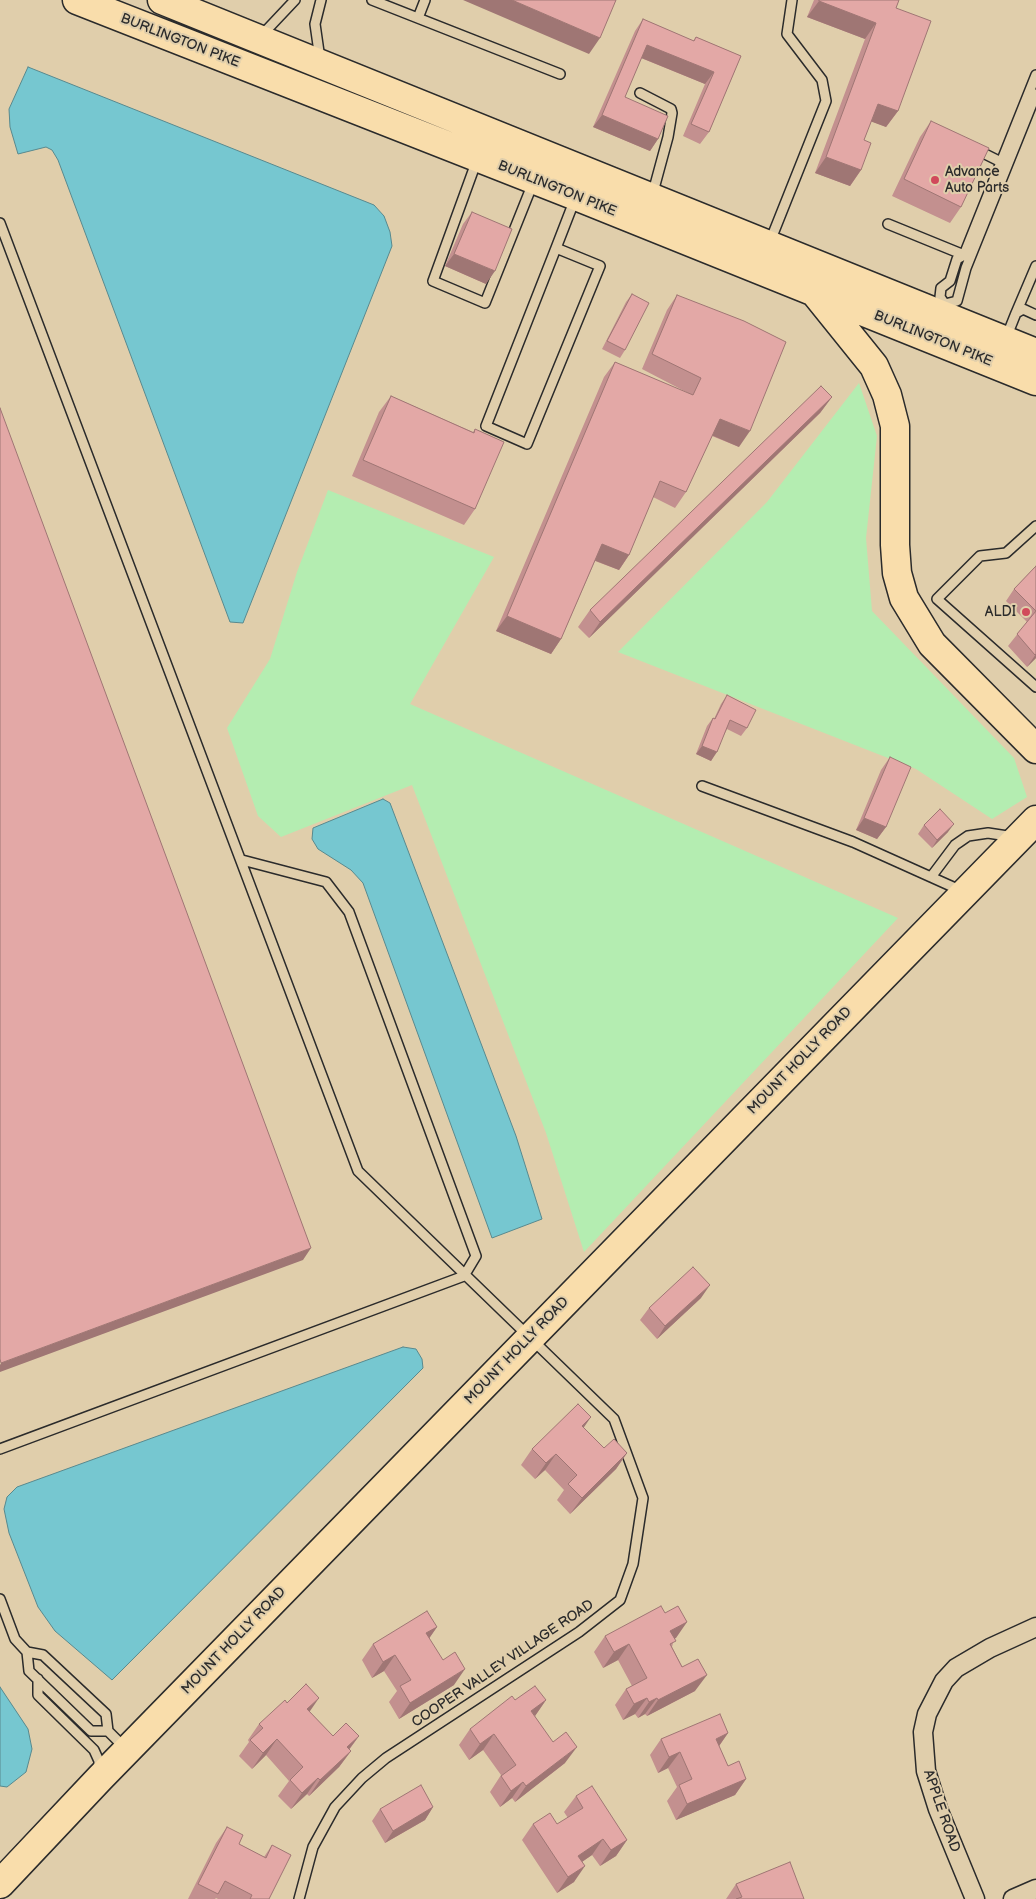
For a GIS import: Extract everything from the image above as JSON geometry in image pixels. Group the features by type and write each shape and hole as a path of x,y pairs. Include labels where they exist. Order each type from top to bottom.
{"main road":[{"name":"BURLINGTON PIKE","path":"77,0 576,196 1036,381"},
{"name":"BURLINGTON PIKE","path":"162,0 768,246 943,309 1005,341 1036,353"},
{"path":"813,291 874,366 887,395 895,426 895,545 897,573 904,598 916,622 932,644 1036,749"},
{"name":"MOUNT HOLLY ROAD","path":"0,1884 100,1778 118,1741 530,1337 1027,829"}],"street":[{"name":"APPLE ROAD","path":"975,1899 938,1809 926,1771 924,1732 927,1714 944,1681 956,1668 981,1652 1036,1627"},
{"path":"1013,1899 1036,1889"}],"lane":[{"path":"259,39 295,0"},
{"path":"321,0 315,24 321,65"},
{"path":"372,0 560,74"},
{"path":"418,18 425,0"},
{"path":"768,246 826,101 822,80 787,34 792,0"},
{"path":"1036,75 964,255 957,258 950,281 941,288 940,294 943,309 956,302 966,268 1036,94"},
{"path":"640,93 671,109 672,113 668,137 652,198"},
{"path":"966,146 1002,162"},
{"path":"478,158 433,281 486,303 535,180"},
{"path":"556,248 600,266 528,444 486,426 576,196"},
{"name":"COOPER VALLEY VILLAGE ROAD","path":"0,223 358,1171 464,1276 614,1419 643,1498 633,1564 620,1600 536,1661 386,1758 362,1778 335,1807 313,1847 299,1899"},
{"path":"888,224 964,255"},
{"path":"1005,341 1036,266"},
{"path":"1016,313 1022,309 1036,316"},
{"path":"1036,526 1006,553 980,556 938,599 1036,687"},
{"path":"702,786 853,842 965,892"},
{"path":"931,877 955,845 968,836 1027,829"},
{"path":"0,1449 464,1276 476,1256 349,912 326,882 242,860"},
{"path":"0,1599 15,1640 27,1652 43,1655 106,1714 118,1741"},
{"path":"27,1652 29,1671 91,1731 118,1741"},
{"path":"38,1679 38,1695 94,1750 99,1761 100,1778"}],"green space":[{"path":"859,383 877,436 866,538 872,611 1014,758 1027,797 992,819 916,769 618,652 767,502"},
{"path":"328,490 494,557 410,704 898,918 584,1252 546,1133 412,785 281,837 258,816 227,728 270,659 297,572"}],"water":[{"path":"28,67 374,205 384,216 390,232 392,246 243,623 230,622 58,160 52,150 46,147 18,154 10,127 9,109"},
{"path":"383,799 390,803 516,1136 542,1219 492,1238 363,883 351,870 318,849 312,839 313,828"},
{"path":"403,1347 416,1349 422,1359 423,1368 112,1680 55,1631 38,1607 9,1533 4,1509 7,1497 17,1487"},
{"path":"0,1687 28,1729 32,1749 26,1772 7,1787 0,1786"}],"building":[{"path":"512,0 616,0 600,38"},
{"path":"819,0 899,0 896,8 931,21 898,111 878,104 864,140 871,143 861,170 826,157 876,23"},
{"path":"643,19 694,41 696,37 741,56 709,132 691,124 714,72 647,45 625,97 668,116 658,139 602,115"},
{"name":"Advance Auto Parts","path":"931,121 989,148 961,207 904,179"},
{"path":"472,212 512,229 495,271 454,254"},
{"path":"632,294 649,303 625,350 607,341"},
{"path":"677,295 744,321 786,342 750,431 720,419 686,492 660,481 629,555 602,544 561,639 507,616 615,362 693,395 701,378 652,354"},
{"path":"821,386 832,397 600,622 590,610"},
{"path":"391,396 474,433 475,429 504,442 475,509 363,460"},
{"path":"0,408 311,1248 1,1363 0,1359"},
{"path":"1036,566 1036,611 1014,589"},
{"path":"1036,611 1036,654 1035,655 1017,634"},
{"path":"727,695 756,710 747,728 730,720 717,752 702,746 713,718 715,719"},
{"path":"890,757 911,767 886,827 864,818"},
{"path":"940,809 954,824 937,840 924,825"},
{"path":"693,1267 710,1285 665,1326 649,1308"},
{"path":"578,1404 591,1417 582,1426 604,1448 614,1439 627,1453 582,1498 568,1484 577,1475 556,1454 546,1463 532,1449"},
{"path":"661,1606 665,1613 678,1606 687,1622 670,1631 676,1641 670,1644 682,1667 698,1659 707,1675 658,1700 657,1698 649,1702 647,1698 634,1704 626,1689 647,1678 629,1644 614,1652 605,1636"},
{"path":"427,1611 437,1627 426,1633 443,1660 455,1652 465,1669 410,1703 400,1686 411,1680 395,1655 383,1662 373,1644"},
{"path":"306,1684 319,1698 307,1709 333,1736 346,1723 359,1736 347,1747 351,1751 320,1780 318,1778 302,1793 290,1780 303,1767 277,1739 263,1753 250,1740 263,1728 259,1724 285,1700 287,1703"},
{"path":"535,1686 546,1700 531,1711 553,1742 566,1732 577,1747 526,1786 523,1782 511,1791 501,1776 516,1765 494,1734 480,1744 470,1729 512,1696 515,1700"},
{"path":"720,1714 728,1733 716,1739 728,1766 739,1761 746,1779 687,1804 679,1785 692,1779 680,1752 669,1757 661,1739"},
{"path":"421,1785 433,1807 393,1831 380,1809"},
{"path":"592,1786 627,1840 611,1850 603,1839 578,1856 585,1866 568,1877 533,1824 550,1813 557,1824 583,1808 576,1796"},
{"path":"227,1827 243,1835 239,1844 266,1858 272,1845 291,1855 269,1899 250,1899 252,1895 225,1881 218,1894 198,1884"},
{"path":"790,1862 804,1899 736,1899 742,1897 736,1884"}],"place":[{"name":"Advance Auto Parts","path":"935,180"},
{"name":"ALDI","path":"1026,612"}]}
